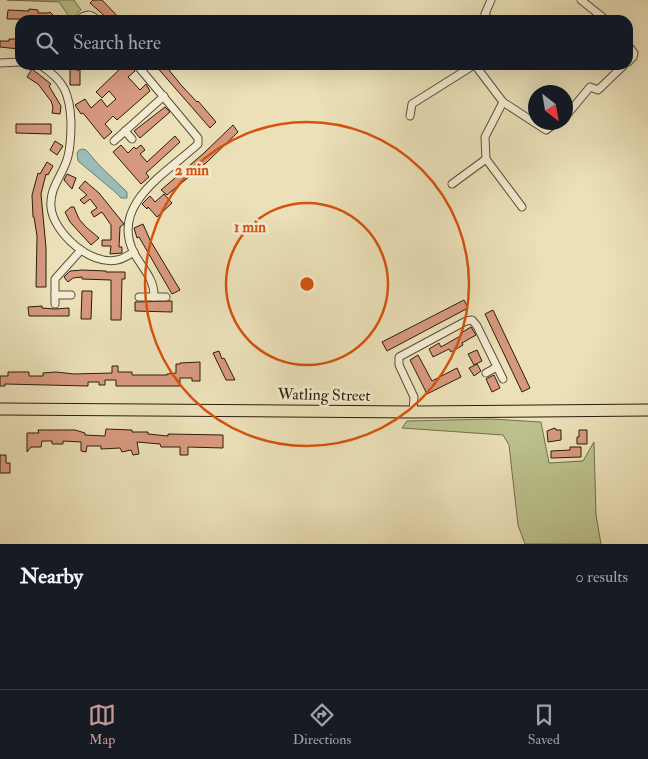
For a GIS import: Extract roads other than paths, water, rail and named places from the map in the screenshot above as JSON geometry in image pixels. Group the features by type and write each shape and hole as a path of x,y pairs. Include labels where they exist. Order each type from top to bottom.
{"highway":[{"name":"Watling Street","path":"0,410 413,412 648,410"}],"street":[{"path":"486,15 491,0"},
{"path":"581,0 600,15"},
{"path":"0,63 15,62"},
{"path":"49,70 64,88 69,97 71,108 71,145 53,189 51,206 53,217 70,242 98,258 108,261 117,260 134,252"},
{"path":"141,70 197,136 199,141 140,196 131,209 128,233 134,252 154,284 154,297"},
{"path":"410,116 412,104 467,70"},
{"path":"479,70 503,102 528,118"},
{"path":"573,108 590,87 598,90 619,70"},
{"path":"114,141 164,96"},
{"path":"503,102 485,137 486,159 522,207"},
{"path":"124,131 132,139"},
{"path":"452,184 486,159"},
{"path":"55,304 55,279 81,250"},
{"path":"55,295 71,295"},
{"path":"139,297 166,297"},
{"path":"413,412 412,392 399,365 400,357 466,321 472,320 478,326 502,379"},
{"path":"486,373 497,367"}],"water":[{"path":"83,149 127,192 127,198 121,198 78,161 77,153"}]}
